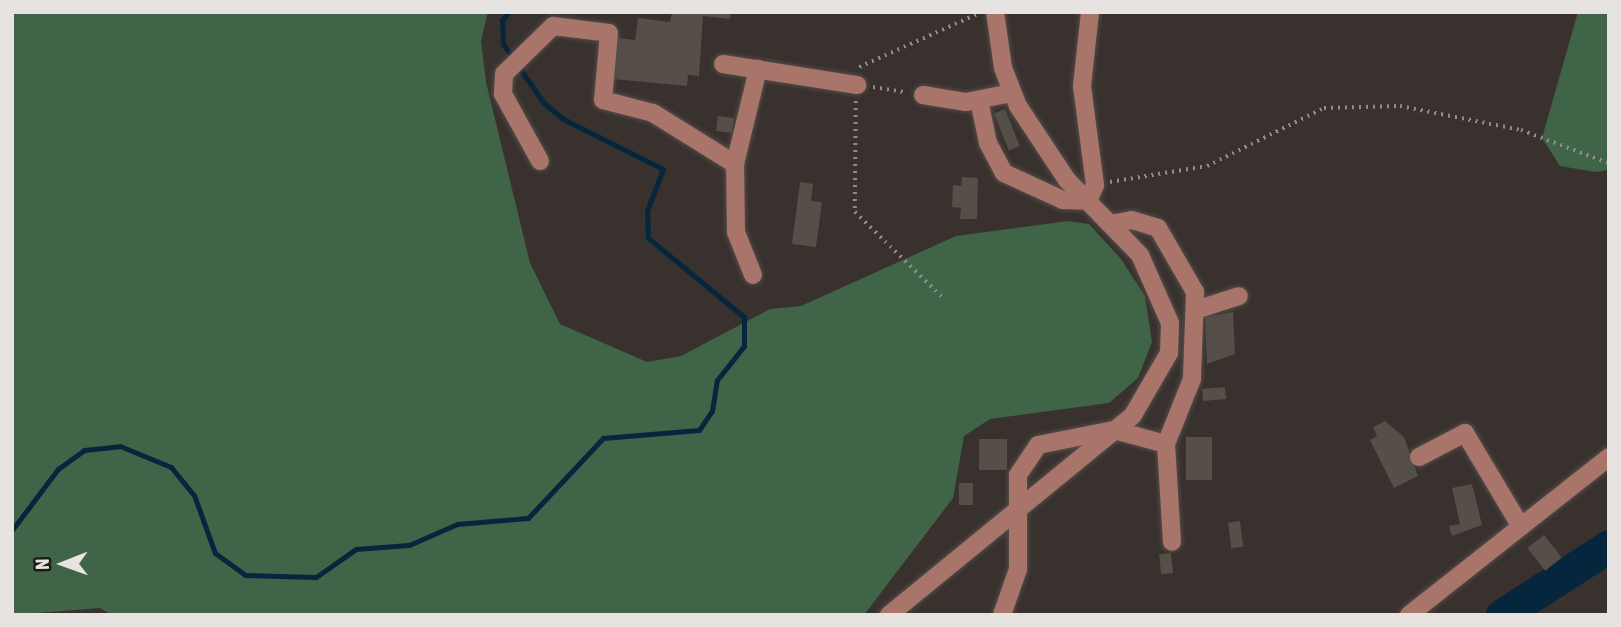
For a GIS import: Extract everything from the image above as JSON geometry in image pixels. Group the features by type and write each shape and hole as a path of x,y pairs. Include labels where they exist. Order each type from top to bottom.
{"street":[{"path":"888,615 1114,430 1159,380 1169,353 1170,323 1140,255 1110,224 1091,193 1035,139 1012,93 995,12"},
{"path":"1090,12 1082,86 1091,193"},
{"path":"540,161 503,94 504,74 553,26 609,33 603,100 653,113 735,164"},
{"path":"723,64 857,85"},
{"path":"754,275 736,232 735,164 758,69"},
{"path":"923,95 979,100 1012,93"},
{"path":"979,100 988,144 1003,173 1063,200 1091,193"},
{"path":"1110,224 1132,220 1158,228 1178,252 1196,310 1192,379 1166,444 1172,542"},
{"path":"1196,310 1239,296"},
{"path":"1002,615 1018,569 1018,475 1038,445 1114,430 1166,444"},
{"path":"1419,457 1465,433 1521,527"},
{"path":"1409,615 1609,457"}],"path":[{"path":"942,297 855,212 856,69 982,12"},
{"path":"857,85 923,95"},
{"path":"1091,193 1207,166 1324,108 1400,106 1521,130 1609,163"}],"green space":[{"path":"12,12 488,12 481,41 486,82 530,263 560,324 647,362 681,356 770,309 801,306 956,236 1068,221 1089,224 1121,259 1145,296 1152,342 1138,378 1109,403 990,419 964,436 953,498 864,615 112,615 100,608 12,615"},
{"path":"1578,12 1609,12 1609,170 1595,172 1560,166 1542,138"}],"building":[{"path":"672,12 731,12 730,19 703,16 699,76 688,75 687,86 613,79 618,38 635,40 638,18 670,22"},
{"path":"1005,109 1020,146 1009,151 994,113"},
{"path":"718,116 734,118 732,133 716,131"},
{"path":"962,177 978,178 977,219 960,219 961,208 952,207 953,185 961,186"},
{"path":"800,182 813,184 811,201 822,202 816,247 792,244"},
{"path":"1233,312 1235,354 1207,364 1205,317"},
{"path":"1225,387 1226,399 1203,401 1202,389"},
{"path":"1385,421 1404,437 1418,476 1394,488 1370,440 1377,436 1373,427"},
{"path":"1186,437 1212,437 1212,480 1186,480"},
{"path":"979,439 1007,439 1007,470 979,470"},
{"path":"959,483 973,483 973,505 959,505"},
{"path":"1472,484 1482,525 1452,536 1449,526 1460,524 1452,488"},
{"path":"1240,521 1243,547 1231,548 1228,522"},
{"path":"1544,535 1562,558 1545,571 1527,548"},
{"path":"1171,553 1173,573 1161,574 1159,554"}],"waterway":[{"path":"12,530 58,469 84,450 120,446 171,467 194,495 215,553 245,575 316,577 356,549 409,545 457,524 528,518 603,438 699,430 712,411 717,380 744,346 744,317 648,238 647,211 663,169 563,119 543,102 503,44 502,20 509,12"},
{"path":"1502,615 1609,546"}]}
